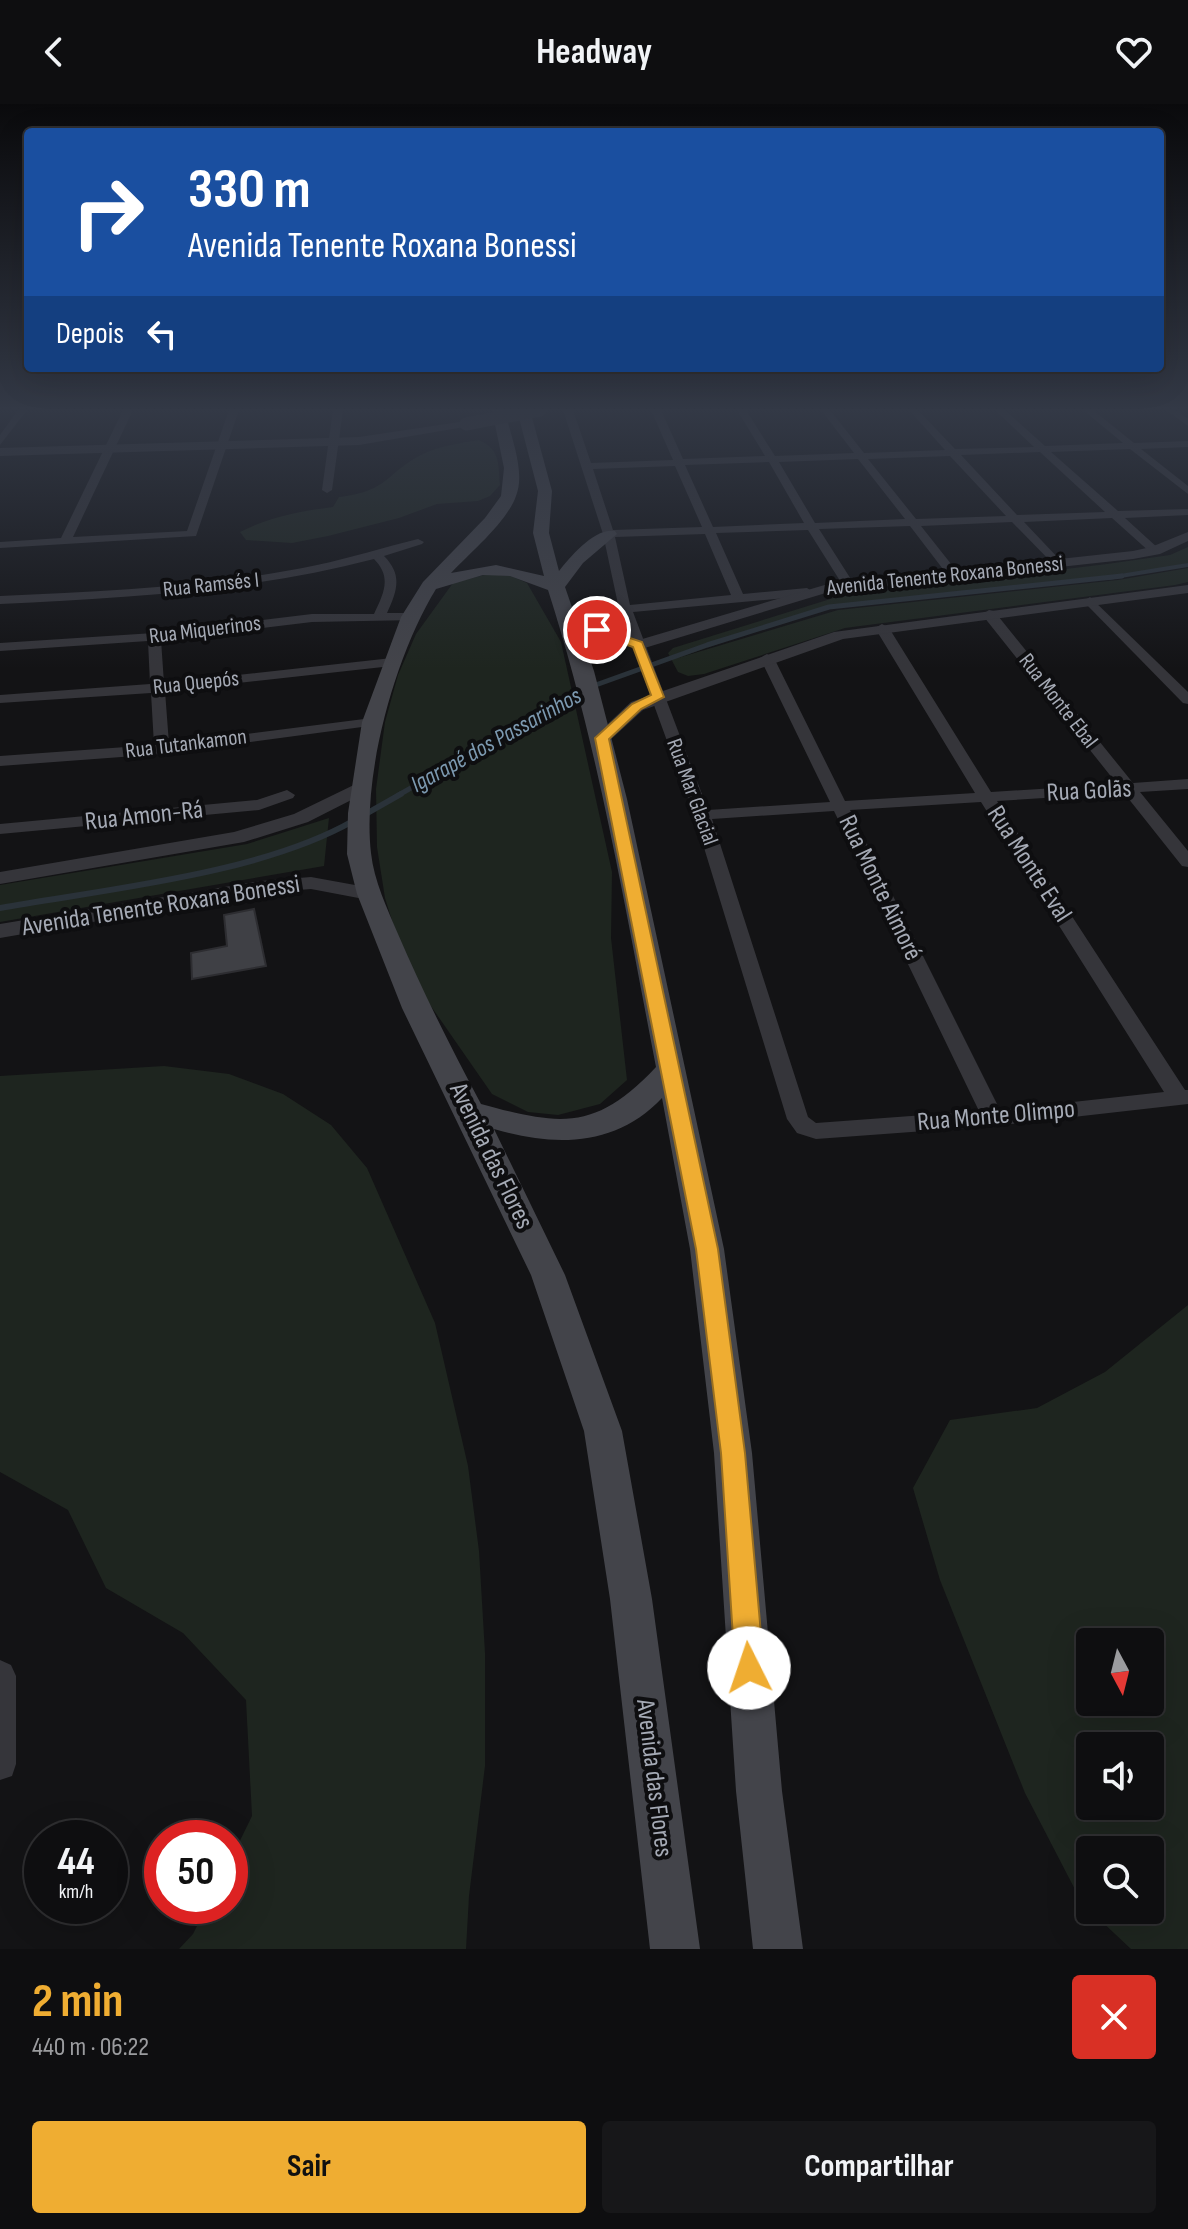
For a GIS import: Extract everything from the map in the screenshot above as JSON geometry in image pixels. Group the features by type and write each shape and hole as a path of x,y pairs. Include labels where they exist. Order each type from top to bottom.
{"main road":[{"name":"Avenida das Flores","path":"509,496 491,521 429,586 410,617 372,722 359,813 359,854 369,894 416,1008 548,1275 603,1431 631,1599 675,1949"},
{"path":"545,496 541,533 598,725 707,1249 733,1453 759,1791 778,1949"},
{"path":"556,587 577,559 609,534"},
{"path":"429,586 465,572 495,568 514,570 556,587"},
{"path":"470,1112 520,1126 578,1131 633,1110 671,1069"}],"street":[{"path":"65,542 87,496"},
{"path":"0,545 192,534 206,496"},
{"name":"Rua Mar Glacial","path":"596,496 609,534 625,609 702,815 798,1119 805,1128"},
{"path":"694,496 738,597"},
{"path":"794,496 848,584"},
{"path":"892,496 953,574"},
{"path":"994,496 1057,564"},
{"path":"1095,496 1155,551"},
{"path":"609,534 1188,512"},
{"name":"Avenida Tenente Roxana Bonessi","path":"640,650 807,592 848,584 1057,564 1155,551 1188,536"},
{"name":"Rua Ramsés I","path":"0,600 95,596 239,583 308,572 418,542"},
{"path":"377,555 391,569 393,586 380,615"},
{"name":"Avenida Tenente Roxana Bonessi","path":"598,725 637,706 655,690 840,635 1188,589"},
{"path":"625,609 807,592"},
{"path":"1090,601 1188,700"},
{"name":"Rua Monte Ebal","path":"989,614 1188,862"},
{"name":"Rua Miquerinos","path":"0,647 154,637 280,621 380,615 410,617"},
{"path":"568,618 640,650"},
{"name":"Rua Monte Eval","path":"882,628 986,797 1184,1098"},
{"path":"154,637 162,749"},
{"name":"Rua Monte Aimoré","path":"767,658 993,1118"},
{"name":"Rua Quepós","path":"0,699 156,688 392,662"},
{"name":"Rua Tutankamon","path":"0,761 162,749 372,722"},
{"name":"Rua Golãs","path":"702,815 1188,784"},
{"name":"Avenida Tenente Roxana Bonessi","path":"0,878 237,838 301,818 362,787"},
{"name":"Rua Amon-Rá","path":"0,829 259,805 287,795"},
{"name":"Avenida Tenente Roxana Bonessi","path":"0,931 261,887 311,883 369,894"},
{"name":"Rua Monte Olimpo","path":"805,1128 816,1131 993,1118 1184,1098"},
{"path":"0,1676 0,1764"}],"shaded area":[{"path":"490,496 478,501 437,504 399,518 292,543 246,540 240,532 285,515 333,507 339,497"},
{"path":"1188,547 1188,563 1150,571 823,607 678,658 838,610 1118,580 1188,568 1188,582 1175,585 845,628 704,674 688,676 678,672 668,653 673,648 840,596 1107,564 1170,555"},
{"path":"488,574 511,576 527,583 561,642 612,872 611,938 627,1080 600,1104 558,1115 528,1112 492,1094 426,999 395,930 385,898 377,847 376,789 385,722 398,675 416,634 453,583"},
{"path":"329,818 324,866 0,922 0,885 247,844"},
{"path":"164,1066 229,1074 283,1094 331,1125 367,1168 435,1323 468,1466 479,1551 485,1653 485,1766 469,1896 466,1949 179,1949 198,1924 248,1924 248,1824 252,1816 246,1700 183,1633 106,1588 68,1510 0,1472 0,1076"},
{"path":"1188,1305 1188,1949 1131,1949 1104,1924 1164,1924 1164,1836 1076,1836 1076,1891 1025,1793 940,1580 913,1488 950,1420 1037,1408 1105,1372"}],"building":[{"path":"254,909 266,966 192,979 191,953 227,946 224,915"}],"waterway":[{"name":"Igarapé dos Passarinhos","path":"1117,577 1188,565"},
{"name":"Igarapé dos Passarinhos","path":"1117,577 1122,576"},
{"name":"Igarapé dos Passarinhos","path":"397,796 579,691 707,645 829,607 1117,577"},
{"name":"Igarapé dos Passarinhos","path":"1108,578 1117,577"},
{"name":"Igarapé dos Passarinhos","path":"364,815 401,794"},
{"name":"Igarapé dos Passarinhos","path":"0,908 229,867 316,839 353,821"}],"route":[{"path":"597,630 638,645 658,697 637,706 602,738 707,1249 733,1453 749,1668"}]}
